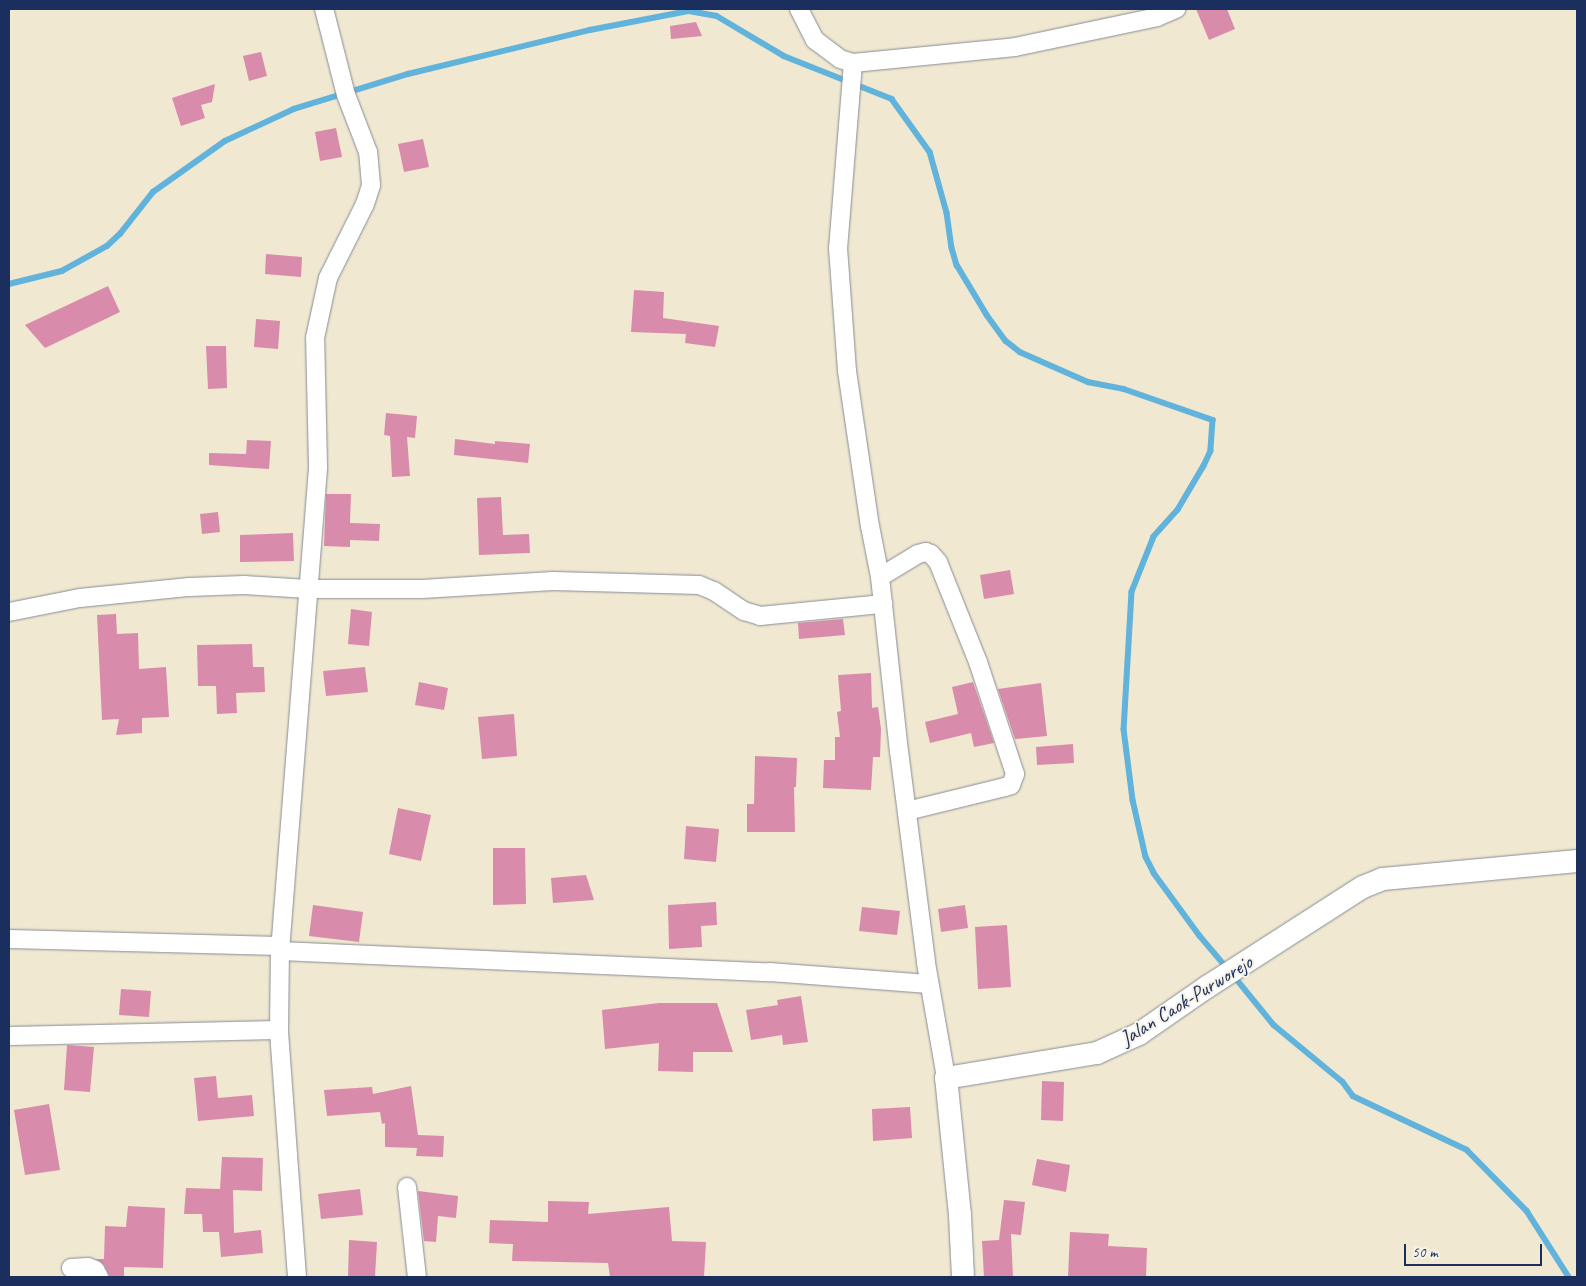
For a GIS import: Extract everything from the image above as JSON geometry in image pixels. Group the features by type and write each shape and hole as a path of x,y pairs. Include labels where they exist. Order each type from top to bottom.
{"street":[{"path":"297,1277 279,1030 280,948 318,466 315,338 328,278 365,204 371,185 368,152 346,95 324,9"},
{"path":"799,9 815,40 853,70 1015,47 1157,17 1176,9"},
{"path":"853,70 848,108 839,258 847,371 870,526 880,577 906,811 929,984 946,1078 960,1216 963,1277"},
{"path":"880,577 918,554 926,552 931,554 938,562 978,662 1015,774 1011,784 1005,787 906,811"},
{"path":"9,612 80,598 189,587 244,585 308,590 422,589 553,581 682,583 699,585 714,590 744,611 760,616 883,604"},
{"name":"Jalan Caok-Purworejo","path":"946,1078 1097,1053 1139,1034 1207,987 1363,887 1383,879 1577,861"},
{"path":"9,939 280,948 770,972 929,984"},
{"path":"9,1036 279,1030"},
{"path":"407,1187 417,1277"},
{"path":"71,1268 88,1267 96,1270 99,1277"}],"building":[{"path":"1196,9 1227,9 1235,29 1209,40"},
{"path":"696,22 702,36 671,39 670,26"},
{"path":"261,52 267,76 249,81 243,56"},
{"path":"215,84 212,102 201,105 205,118 181,126 172,98"},
{"path":"336,128 342,157 320,161 315,132"},
{"path":"423,139 429,167 404,172 398,144"},
{"path":"266,254 302,257 301,277 265,274"},
{"path":"108,286 120,312 45,348 25,325"},
{"path":"634,290 664,292 663,318 719,326 715,347 685,343 686,334 631,332"},
{"path":"256,319 280,321 278,349 254,347"},
{"path":"206,346 226,346 227,388 208,389"},
{"path":"386,413 417,416 415,438 407,437 410,476 392,477 390,436 384,435"},
{"path":"455,439 495,444 495,441 530,444 528,463 454,455"},
{"path":"247,440 271,441 269,469 209,465 209,453 246,454"},
{"path":"326,494 351,494 350,523 380,524 379,541 350,540 350,547 324,546"},
{"path":"501,497 503,535 529,534 530,553 479,555 477,498"},
{"path":"218,512 220,532 202,534 200,514"},
{"path":"293,533 294,561 240,562 240,535"},
{"path":"1010,570 1014,594 984,599 980,575"},
{"path":"351,609 372,612 369,646 348,644"},
{"path":"116,614 117,634 138,633 139,669 166,667 169,717 142,718 142,733 116,735 119,719 102,720 97,615"},
{"path":"843,619 845,635 799,639 798,623"},
{"path":"252,644 253,667 264,667 265,692 236,693 237,713 217,714 216,686 198,686 197,645"},
{"path":"365,667 368,692 326,696 323,671"},
{"path":"871,673 872,708 878,707 881,729 880,757 873,757 871,790 823,788 824,760 835,760 835,737 840,737 837,712 841,711 838,675"},
{"path":"419,682 448,688 444,710 415,705"},
{"path":"973,682 994,743 974,747 971,733 930,743 925,722 958,714 952,687"},
{"path":"1041,683 1047,736 1015,739 998,689"},
{"path":"514,714 517,756 482,759 478,717"},
{"path":"1073,744 1074,763 1037,765 1036,747"},
{"path":"755,756 797,758 796,787 794,787 795,832 747,832 747,804 754,804"},
{"path":"398,808 431,815 421,861 389,854"},
{"path":"686,826 719,829 716,862 684,859"},
{"path":"493,848 525,848 526,904 493,905"},
{"path":"586,875 594,900 553,903 551,878"},
{"path":"716,902 717,925 701,926 702,947 669,949 668,905"},
{"path":"313,905 363,912 359,942 309,936"},
{"path":"965,905 968,928 941,932 938,909"},
{"path":"862,907 900,911 897,935 859,931"},
{"path":"1007,925 1011,987 978,989 975,927"},
{"path":"121,989 151,991 149,1017 119,1015"},
{"path":"801,996 808,1042 783,1045 782,1035 751,1040 746,1010 778,1005 777,1000"},
{"path":"659,1003 717,1003 733,1052 693,1052 693,1072 658,1071 659,1043 605,1049 602,1010"},
{"path":"67,1045 94,1047 90,1092 64,1090"},
{"path":"216,1076 218,1098 252,1095 254,1116 198,1121 194,1078"},
{"path":"1042,1081 1064,1082 1063,1121 1041,1120"},
{"path":"411,1086 418,1135 444,1136 443,1157 416,1156 417,1148 385,1147 385,1123 382,1124 380,1112 327,1116 324,1090 372,1087 373,1094"},
{"path":"49,1104 60,1170 25,1175 14,1110"},
{"path":"910,1107 912,1138 873,1141 872,1109"},
{"path":"222,1157 263,1158 262,1191 233,1190 234,1233 261,1230 263,1253 221,1257 219,1232 203,1232 202,1214 184,1214 186,1188 220,1189"},
{"path":"1037,1159 1070,1165 1066,1192 1032,1185"},
{"path":"360,1189 363,1215 321,1219 318,1194"},
{"path":"418,1191 458,1196 456,1218 438,1216 436,1242 424,1241"},
{"path":"1004,1200 1025,1202 1021,1235 1011,1234 1013,1277 984,1277 982,1241 999,1240"},
{"path":"548,1201 589,1202 588,1214 669,1207 672,1241 706,1242 704,1277 610,1277 608,1263 512,1261 513,1244 489,1243 490,1220 548,1222"},
{"path":"128,1206 165,1208 163,1268 124,1267 124,1277 110,1277 104,1265 96,1259 104,1259 105,1226 126,1227"},
{"path":"1070,1232 1109,1234 1108,1246 1147,1248 1146,1277 1068,1277"},
{"path":"349,1240 377,1242 375,1277 348,1277"}],"waterway":[{"path":"9,284 62,271 107,246 120,234 153,192 225,141 294,109 408,74 590,30 689,11 717,16 784,56 892,99 930,152 947,213 952,248 957,265 987,315 1006,341 1020,352 1088,382 1124,389 1213,420 1211,451 1204,466 1178,510 1154,537 1132,592 1124,729 1133,800 1146,857 1154,873 1200,936 1228,969"},
{"path":"1234,976 1274,1025 1343,1082 1353,1096 1467,1150 1527,1211 1569,1277"}]}
